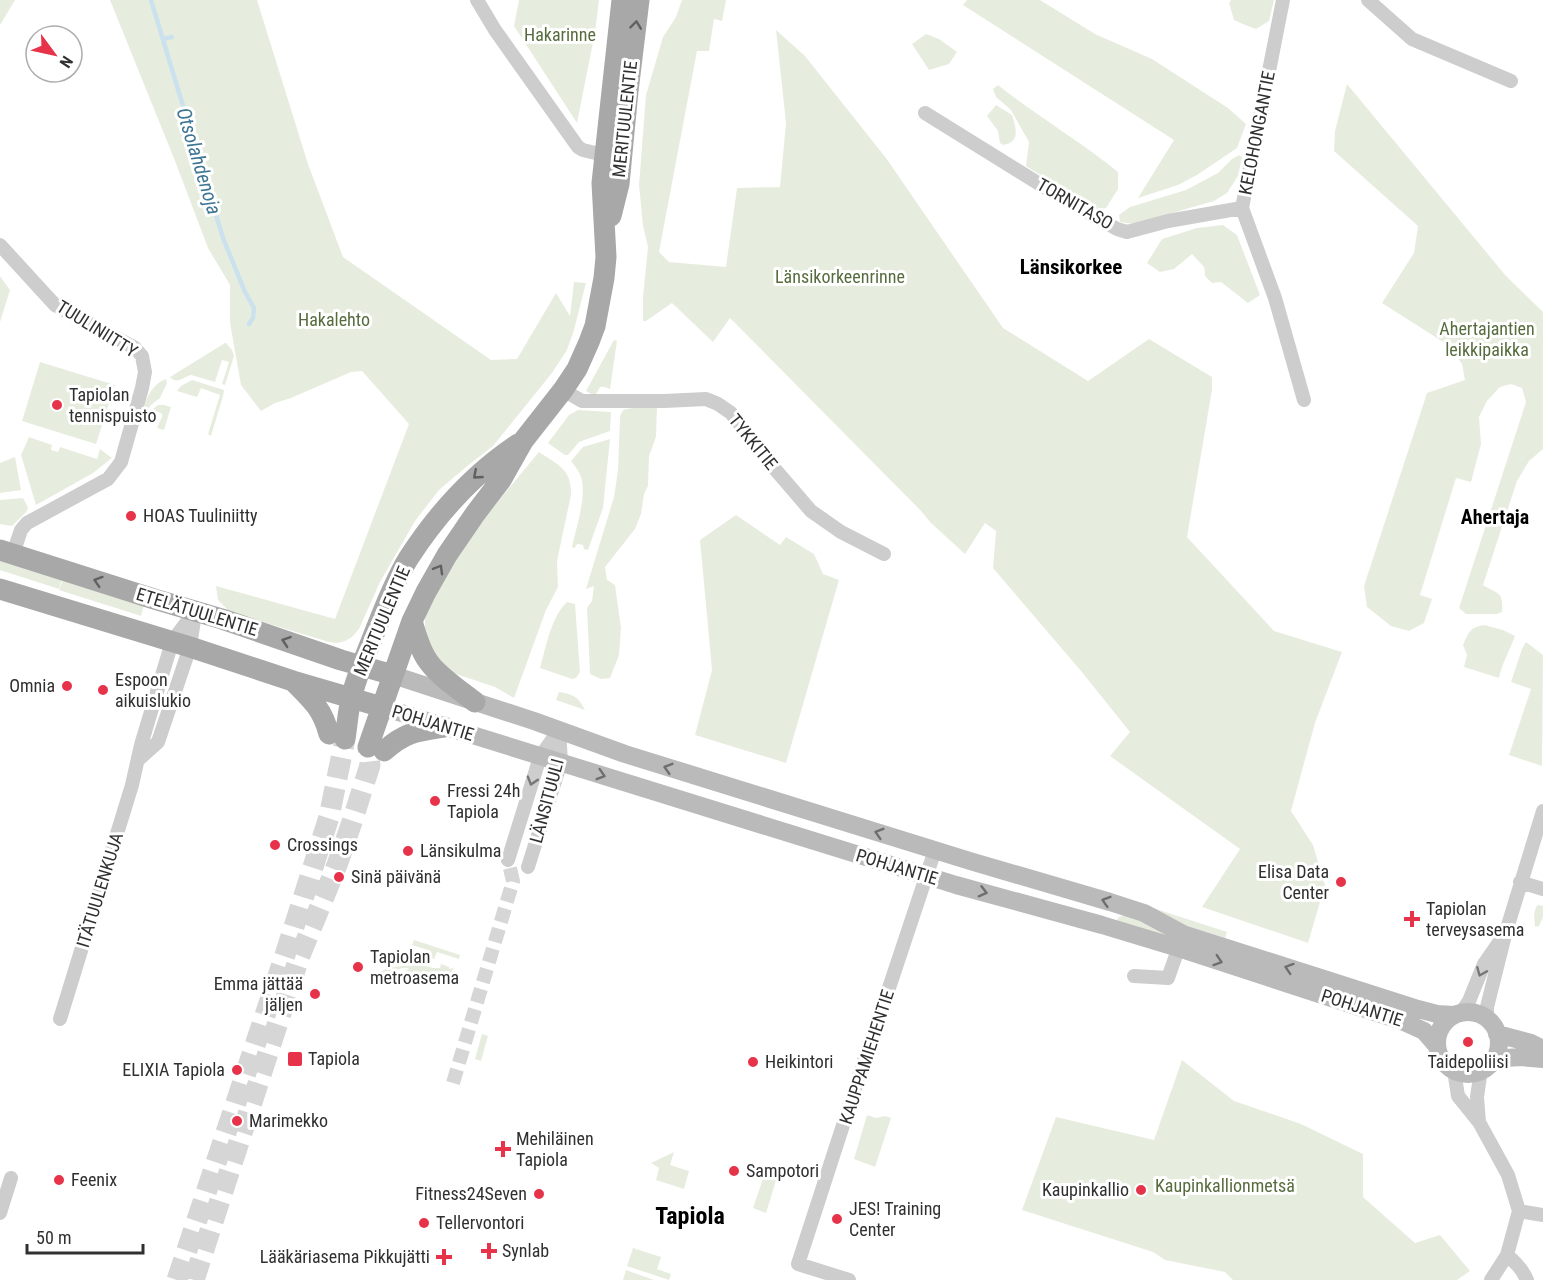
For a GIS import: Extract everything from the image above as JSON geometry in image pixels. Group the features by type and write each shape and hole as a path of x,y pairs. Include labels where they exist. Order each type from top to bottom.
{"main road":[{"name":"MERITUULENTIE","path":"614,157 622,0"},
{"name":"MERITUULENTIE","path":"444,727 414,732 376,749 382,707 412,621 426,592 447,555 501,480 523,441 563,390 583,357 594,326 606,256 602,183 614,157 627,91 639,0"},
{"name":"MERITUULENTIE","path":"293,681 319,709 337,737 385,606 407,561 438,517 473,478 502,454 523,441"},
{"name":"ETELÄTUULENTIE","path":"6,552 393,675"},
{"name":"ETELÄTUULENTIE","path":"0,590 351,698"},
{"path":"412,621 427,660 435,670 475,702"},
{"name":"POHJANTIE","path":"393,675 636,758 1144,913 1181,941 1402,1021 1424,1031 1437,1046"},
{"name":"POHJANTIE","path":"351,698 927,876 1181,941 1437,1014 1457,1014"},
{"path":"1543,1049 1492,1026 1472,1012 1457,1014 1443,1025 1439,1031 1437,1046 1442,1060 1454,1070 1468,1073 1487,1065 1520,1057 1543,1059"},
{"path":"1487,1065 1498,1047 1492,1026"}],"street":[{"path":"477,0 495,30 578,147 614,157"},
{"name":"KELOHONGANTIE","path":"1283,0 1242,208 1275,298 1304,400"},
{"path":"1368,0 1412,39 1510,81"},
{"name":"TORNITASO","path":"925,113 1045,187 1117,229 1127,232 1168,221 1242,208"},
{"name":"TUULINIITTY","path":"0,245 55,305 135,348 142,356 146,372 121,462 114,472 108,479 27,523 6,552"},
{"name":"TYKKITIE","path":"563,390 582,401 706,399 718,404 731,413 811,511 841,532 884,554"},
{"name":"ITÄTUULENKUJA","path":"60,1019 138,760 158,742 181,645 195,611"},
{"name":"LÄNSITUULI","path":"508,860 540,757 559,730"},
{"name":"LÄNSITUULI","path":"528,867 561,762 559,730"},
{"path":"1492,1026 1487,1006 1504,935 1543,811"},
{"name":"KAUPPAMIEHENTIE","path":"849,1280 798,1264 935,850"},
{"path":"1520,882 1543,889"},
{"path":"1457,1014 1469,1001 1484,964 1504,935"},
{"path":"1134,976 1168,978 1181,941"},
{"path":"1479,1122 1477,1097 1487,1065"},
{"path":"1454,1070 1458,1096 1479,1122 1508,1175 1519,1211 1507,1255 1491,1280"},
{"path":"0,1213 11,1178"},
{"path":"1519,1211 1543,1215"},
{"path":"1507,1255 1522,1270 1527,1280"}],"green space":[{"path":"0,0 15,0 0,25"},
{"name":"Hakalehto","path":"110,0 257,0 308,164 343,257 491,360 517,359 556,293 570,316 574,282 586,283 567,350 552,373 493,446 439,490 415,521 380,582 359,629 345,641 329,642 230,612 218,600 216,586 335,619 409,424 362,371 351,372 261,411 241,385 230,323 230,285 208,248"},
{"name":"Hakarinne","path":"519,0 599,0 577,123 514,26"},
{"name":"Länsikorkeenrinne","path":"682,0 726,0 722,21 714,19 709,51 697,51 659,252 669,262 726,267 737,188 780,187 786,123 776,30 805,56 886,158 1003,328 1088,381 1149,339 1212,377 1212,390 1187,537 1274,631 1342,652 1315,723 1291,811 1313,845 1325,885 1308,943 1202,907 1240,849 1110,756 1130,732 993,568 996,531 985,523 965,554 931,523 730,318 713,342 672,303 643,321 648,247 643,226 639,185 646,95 663,37 676,17"},
{"path":"967,0 1040,0 1095,34 1152,59 1228,108 1246,124 1237,148 1178,185 1138,198 1174,140 963,5"},
{"path":"1231,0 1274,0 1269,21 1256,29 1234,20 1229,3"},
{"path":"926,34 939,39 957,52 949,64 929,70 912,44"},
{"name":"Ahertajantien leikkipaikka","path":"1347,84 1506,276 1543,312 1543,449 1529,461 1517,481 1483,585 1501,597 1502,612 1497,614 1466,614 1459,608 1526,402 1522,388 1511,384 1500,387 1487,401 1479,417 1481,444 1471,482 1456,478 1420,595 1432,599 1424,623 1409,631 1391,626 1367,607 1364,586 1427,393 1465,380 1462,364 1448,345 1382,303 1414,253 1418,226 1334,151 1335,131"},
{"path":"998,85 1118,172 1118,189 1106,208 1096,210 1026,166 1029,142 1011,110 996,97 993,89"},
{"path":"996,105 1012,115 1016,129 1013,141 1003,145 1000,143 998,131 987,116"},
{"path":"1239,155 1242,157 1238,176 1227,193 1214,201 1134,224 1120,222 1119,215 1130,207 1186,190 1218,173"},
{"path":"1223,225 1237,235 1260,295 1248,303 1221,282 1212,283 1205,276 1204,267 1192,254 1174,269 1160,272 1147,263 1162,239 1197,228"},
{"path":"0,276 10,290 0,322"},
{"path":"614,340 617,341 610,389 600,387 595,396 586,391"},
{"path":"225,343 234,356 225,385 222,384 229,362 222,360 215,382 191,375 178,380 170,377"},
{"path":"40,362 115,385 96,444 22,421"},
{"path":"166,379 167,383 160,398 148,409 145,421 142,423 140,421 148,396 155,386"},
{"path":"192,380 224,390 211,436 208,434 220,395 201,388 197,397 177,391"},
{"path":"158,405 171,407 164,430 157,428 162,414 151,413"},
{"path":"657,407 656,437 649,456 648,486 644,494 641,514 635,529 605,567 607,580 615,585 621,628 619,655 610,678 601,679 590,674 587,608 592,601 594,586 586,589 614,497 618,470 620,416 623,410"},
{"path":"578,410 611,412 610,431 579,442 568,455 565,455 548,443 569,415"},
{"path":"29,437 52,445 51,450 58,452 60,447 97,459 100,449 112,458 93,473 36,505 21,455"},
{"path":"610,439 603,508 588,550 578,544 575,548 572,547 583,493 581,477 571,461 583,447"},
{"path":"539,452 558,464 566,473 571,486 571,495 557,561 558,587 546,610 514,698 495,687 450,672 427,645 425,618 443,580 475,529"},
{"path":"15,457 21,490 0,493 0,463"},
{"path":"23,498 28,507 27,511 12,526 0,524 0,500"},
{"path":"736,515 780,545 786,537 814,554 823,574 839,580 786,763 695,735 712,670 700,540"},
{"path":"0,559 62,579 59,589 0,570"},
{"path":"63,579 144,605 141,616 59,590"},
{"path":"567,602 575,604 580,672 576,678 572,679 540,668 553,624 561,608"},
{"path":"1484,625 1515,636 1499,678 1464,667 1467,655 1463,645 1470,631"},
{"path":"1526,642 1543,655 1542,766 1509,755 1531,689 1511,682"},
{"path":"559,692 575,697 585,710 556,700"},
{"path":"1538,905 1543,906 1543,917 1539,926 1535,927 1534,914"},
{"path":"1153,908 1227,932 1225,938 1168,920"},
{"path":"1125,915 1165,933 1164,937 1116,921"},
{"path":"414,940 460,955 459,959 437,952 434,959 429,957 431,951 412,945"},
{"path":"413,957 419,959 418,964 440,968 441,964 449,969 453,968 448,983 443,986 433,983 432,986 401,977 409,968 402,968 379,977 376,975 387,968 409,965"},
{"path":"482,1034 488,1036 481,1061 475,1059"},
{"name":"Kaupinkallionmetsä","path":"1182,1060 1234,1101 1301,1124 1363,1154 1363,1197 1415,1243 1440,1235 1470,1271 1457,1280 1233,1280 1225,1272 1165,1260 1153,1252 1022,1210 1056,1117 1154,1140"},
{"path":"867,1115 876,1118 885,1116 891,1118 875,1167 854,1159"},
{"path":"674,1152 670,1165 689,1171 684,1189 656,1180 659,1168 651,1163"},
{"path":"767,1167 779,1171 766,1213 753,1208"},
{"path":"633,1248 661,1257 657,1269 671,1274 669,1280 627,1266"},
{"path":"626,1270 654,1280 623,1280"}],"waterway":[{"name":"Otsolahdenoja","path":"151,0 223,238 254,308 253,318 249,324"},
{"path":"163,39 172,37"}],"tunnel":[{"path":"177,1280 329,817 345,739"},
{"path":"194,1280 299,958 352,822 370,765 368,747"},
{"path":"453,1083 513,881 508,860"}],"place":[{"name":"Tapiolan tennispuisto","path":"57,405"},
{"name":"HOAS Tuuliniitty","path":"131,516"},
{"name":"Omnia","path":"67,686"},
{"name":"Espoon aikuislukio","path":"103,690"},
{"name":"Fressi 24h Tapiola","path":"435,801"},
{"name":"Crossings","path":"275,845"},
{"name":"Länsikulma","path":"408,851"},
{"name":"Sinä päivänä","path":"339,877"},
{"name":"Elisa Data Center","path":"1341,882"},
{"name":"Tapiolan terveysasema","path":"1412,919"},
{"name":"Tapiolan metroasema","path":"358,967"},
{"name":"Emma jättää jäljen","path":"315,994"},
{"name":"Taidepoliisi","path":"1468,1042"},
{"name":"Tapiola","path":"295,1059"},
{"name":"Heikintori","path":"753,1062"},
{"name":"ELIXIA Tapiola","path":"237,1070"},
{"name":"Marimekko","path":"237,1121"},
{"name":"Mehiläinen Tapiola","path":"503,1149"},
{"name":"Sampotori","path":"734,1171"},
{"name":"Feenix","path":"59,1180"},
{"name":"Kaupinkallio","path":"1141,1190"},
{"name":"Fitness24Seven","path":"539,1194"},
{"name":"JES! Training Center","path":"837,1219"},
{"name":"Tellervontori","path":"424,1223"},
{"name":"Synlab","path":"489,1251"},
{"name":"Lääkäriasema Pikkujätti","path":"444,1257"}],"district":[{"name":"Länsikorkee","path":"1071,267"},
{"name":"Ahertaja","path":"1495,517"},
{"name":"Tapiola","path":"690,1216"}]}
